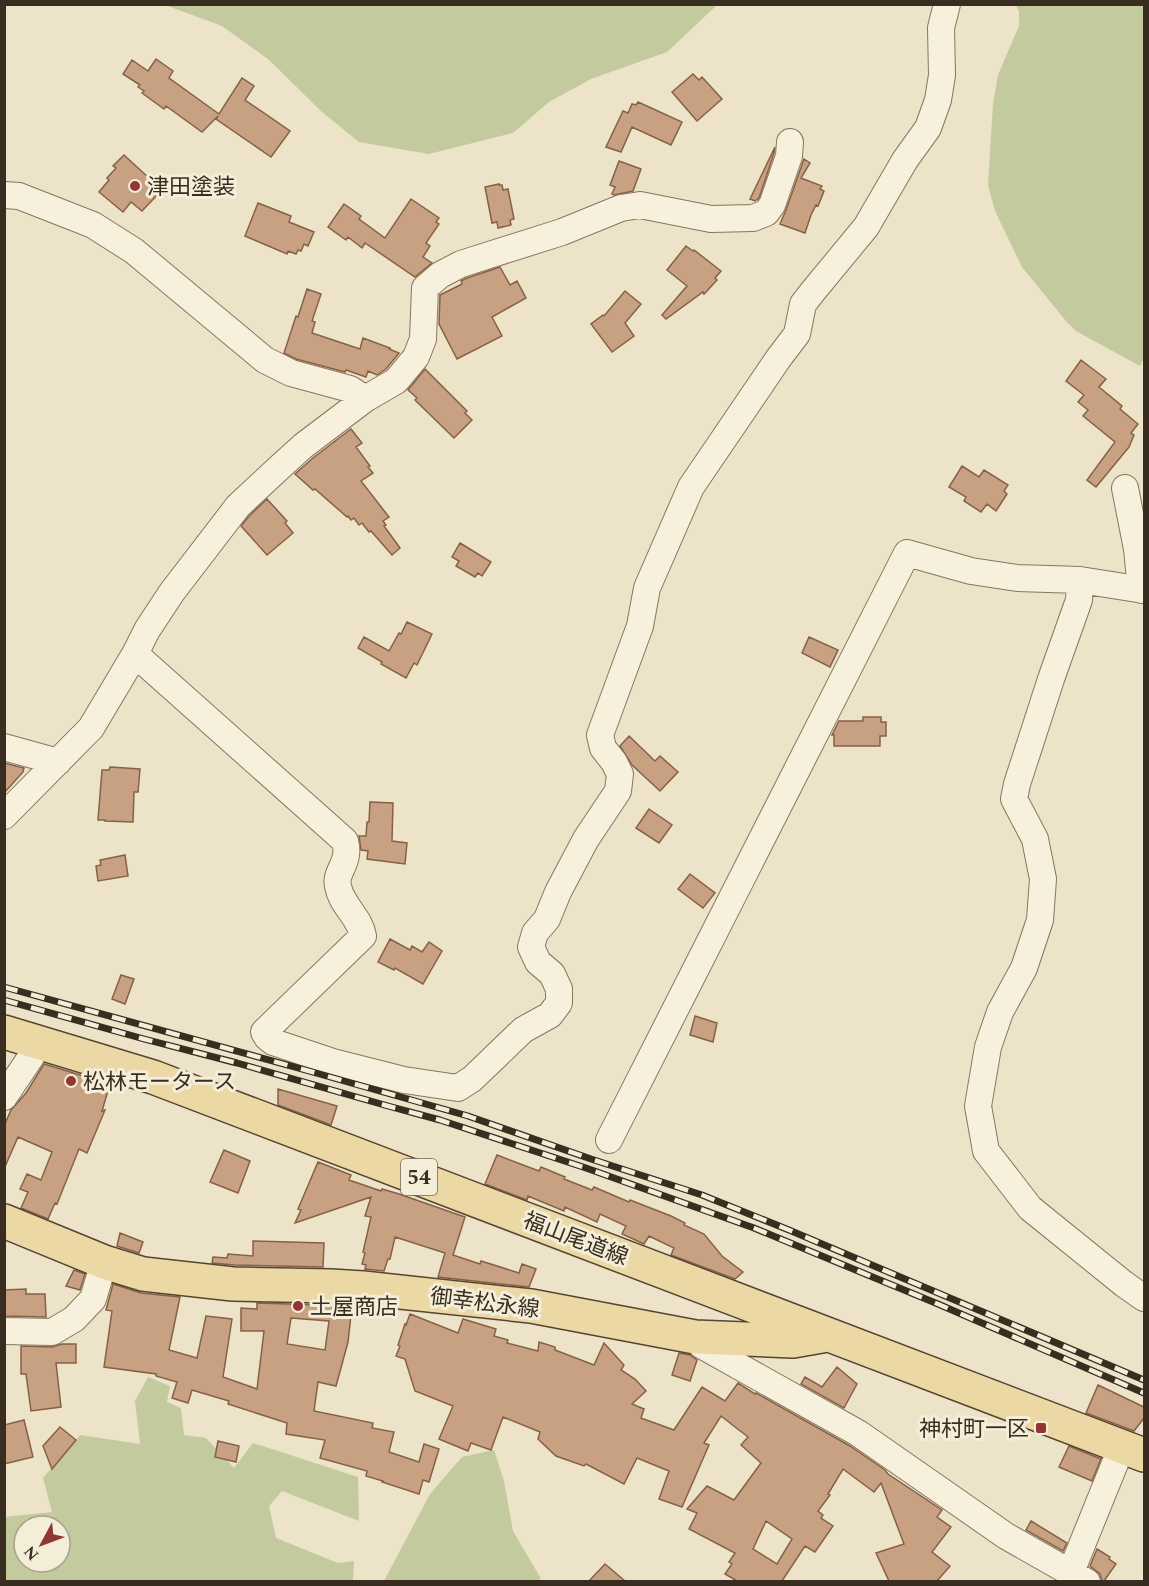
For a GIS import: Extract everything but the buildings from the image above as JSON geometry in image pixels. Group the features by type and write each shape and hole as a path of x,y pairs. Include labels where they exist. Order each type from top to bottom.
{"main road":[{"name":"福山尾道線","path":"4,1032 153,1077 1133,1451"},
{"name":"御幸松永線","path":"4,1221 104,1262 143,1274 233,1284 353,1287 531,1306 695,1337 794,1341 828,1335"}],"street":[{"path":"135,654 345,841 346,856 337,879 338,887 342,899 362,928 363,936 267,1028 264,1032 267,1037 273,1042 333,1062 404,1080 458,1088 472,1079 513,1038 550,1015 559,1003 559,989 552,974 538,962 531,947 535,933 547,919 558,892 586,839 618,791 620,774 603,748 600,735 640,626 646,588 695,479 797,334 803,304 866,227 905,160 928,128 938,100 942,75 941,28 947,4"},
{"path":"4,816 91,728 147,630 172,592 238,506 296,453 365,399 396,381 416,357 423,339 425,288 440,274 461,264 562,232 621,208 640,205 711,219 753,218 766,213 772,205 789,156 790,142"},
{"path":"4,195 20,196 93,225 134,251 265,360 291,373 350,389 365,399"},
{"path":"609,1140 907,553 971,571 1017,578 1080,580 1143,590 1125,488"},
{"path":"1080,580 1079,600 1017,783 1014,799 1035,839 1043,879 1040,921 1024,968 1000,1012 988,1047 978,1106 986,1151 1030,1208 1144,1298"},
{"path":"4,747 58,762"},
{"path":"4,1097 41,1042"},
{"path":"4,1331 52,1332 74,1319 93,1299 104,1262"},
{"path":"695,1337 701,1345 858,1433 1006,1536 1079,1576 1133,1451"}],"green space":[{"path":"717,4 667,52 591,79 549,102 513,133 429,154 359,142 322,112 268,59 222,26 165,5"},
{"path":"1016,5 1144,5 1144,358 1140,366 1076,331 1066,321 1022,267 995,211 988,185 993,104 998,75 1019,26 1019,12"},
{"path":"148,1377 170,1386 167,1402 181,1408 184,1435 206,1438 234,1468 253,1443 358,1477 359,1521 282,1491 269,1506 276,1538 338,1563 354,1561 353,1581 5,1581 4,1517 12,1516 12,1574 72,1574 72,1514 33,1514 52,1512 43,1478 80,1435 140,1444 135,1401"},
{"path":"494,1450 504,1481 513,1531 541,1581 384,1581 430,1494 462,1457"}],"railway":[{"path":"4,987 468,1116 702,1195 1144,1380"},
{"path":"4,1000 440,1120 586,1168 754,1228 1144,1393"}],"place":[{"name":"津田塗装","path":"135,186"},
{"name":"松林モータース","path":"71,1081"},
{"name":"土屋商店","path":"298,1306"},
{"name":"神村町一区","path":"1041,1428"}]}
